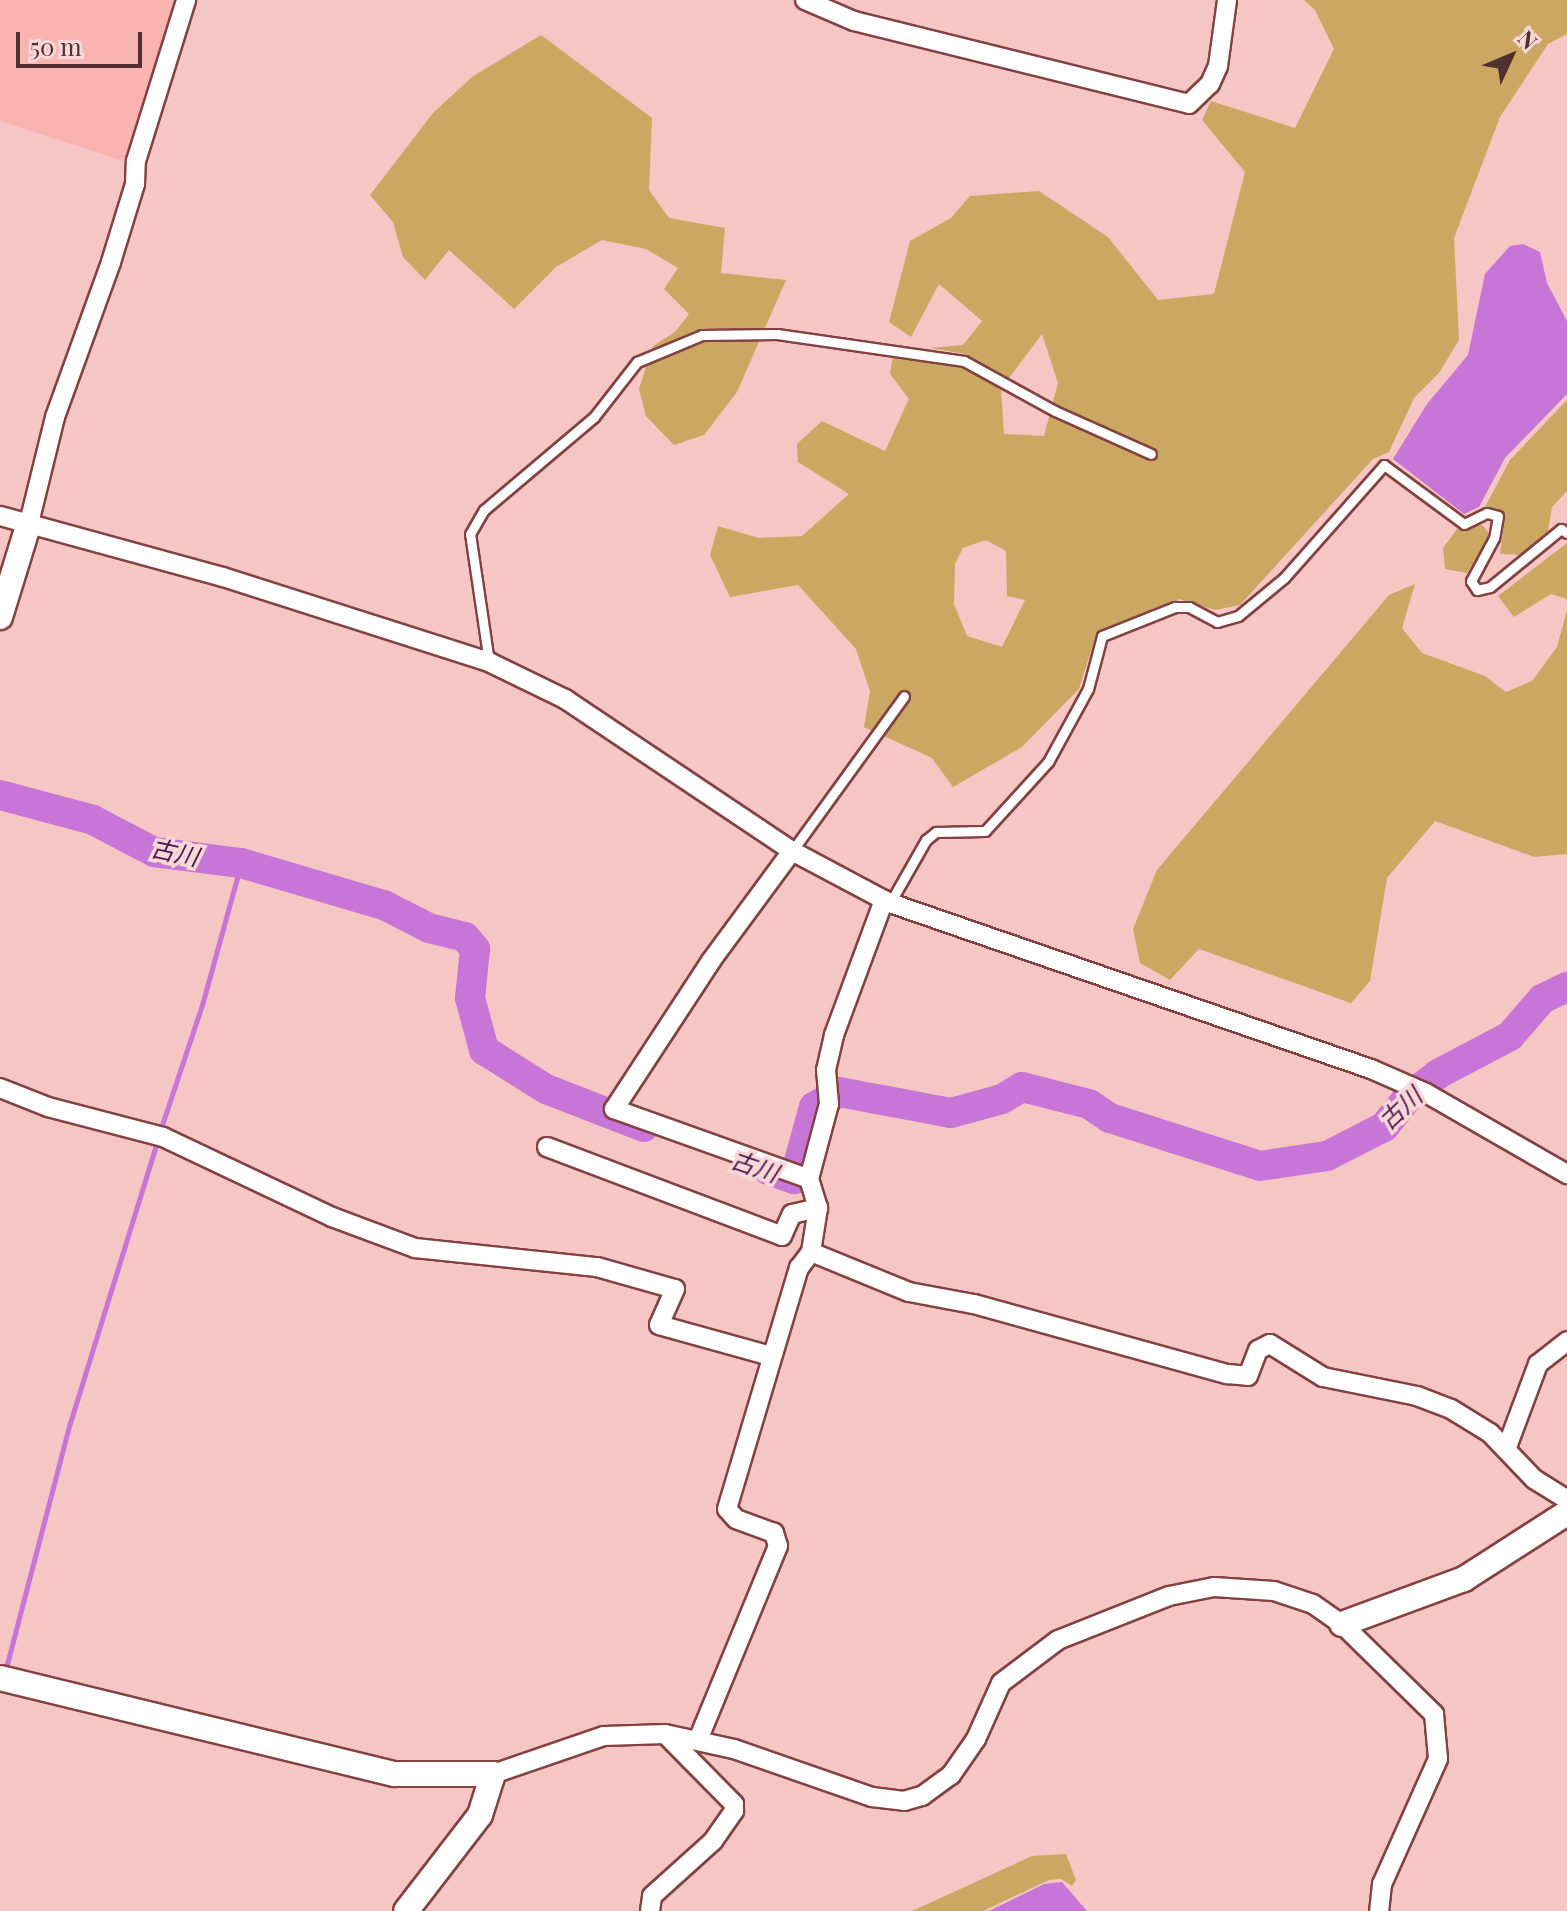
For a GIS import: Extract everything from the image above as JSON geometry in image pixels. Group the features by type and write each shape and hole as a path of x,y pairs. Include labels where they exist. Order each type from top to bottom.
{"street":[{"path":"0,617 29,523 55,417 111,262 135,184 136,161 186,0"},
{"path":"805,0 854,21 1189,104 1210,84 1218,66 1227,0"},
{"path":"0,516 223,577 489,662 565,699 792,851 887,902 1420,1090 1567,1174"},
{"path":"698,1740 778,1546 774,1533 736,1519 727,1509 799,1268 811,1252 818,1208 800,1175 614,1109 711,961 792,851"},
{"path":"800,1175 828,1096 834,1035 887,902"},
{"path":"0,1088 48,1107 163,1137 332,1217 415,1248 597,1267 675,1289 659,1325 771,1356"},
{"path":"547,1147 782,1236 792,1214 818,1208"},
{"path":"811,1252 909,1292 974,1304 1227,1374 1248,1376 1258,1350 1270,1344 1323,1377 1435,1402 1507,1447 1534,1479 1567,1500"},
{"path":"1507,1447 1538,1364 1567,1341"},
{"path":"1342,1624 1464,1579 1567,1513"},
{"path":"0,1678 395,1774 493,1774 604,1736 665,1734 698,1740 872,1797 904,1801 939,1786 961,1764 1001,1683 1017,1667 1058,1640 1108,1616 1169,1596 1244,1587 1313,1604 1342,1624 1422,1697 1434,1714 1440,1742 1428,1787 1382,1884 1379,1911"},
{"path":"650,1911 652,1896 713,1841 734,1811 734,1804 665,1734"},
{"path":"406,1911 480,1815 493,1774"}],"lane":[{"path":"489,662 470,534 484,510 594,417 637,362 702,335 777,334 964,361 1055,411 1151,454"},
{"path":"887,902 926,840 936,832 985,831 1048,762 1088,689 1102,636 1175,607 1189,607 1217,622 1238,616 1284,578 1384,465 1464,524 1487,513 1498,516 1494,538 1471,581 1477,590 1490,587 1561,529 1567,533"},
{"path":"792,851 904,696"}],"shaded area":[{"path":"0,0 180,0 130,159 126,162 0,121"},
{"path":"1304,0 1567,0 1567,34 1548,44 1500,117 1454,238 1459,340 1439,373 1414,398 1389,452 1373,459 1240,605 1215,610 1179,599 1105,628 1095,638 1079,689 1022,747 953,787 932,758 864,727 870,691 856,649 798,585 730,597 710,555 718,526 759,538 802,536 849,494 798,462 797,444 822,421 885,451 909,399 890,374 893,355 963,366 1001,390 1004,434 1044,436 1058,383 1042,334 1009,378 965,354 930,348 963,345 982,321 939,284 911,337 889,322 910,241 951,218 970,196 1039,191 1108,237 1158,300 1214,294 1245,172 1202,120 1211,101 1295,128 1334,49 1315,10","holes":["986,540 1006,551 1007,596 1025,600 1002,647 967,636 954,604 955,564 963,548"]},
{"path":"541,35 652,118 649,190 669,218 725,228 721,273 786,280 737,392 704,435 674,445 646,416 639,389 653,346 675,332 689,314 664,289 678,268 646,249 602,240 556,267 514,309 449,250 425,280 403,257 393,222 370,195 433,113 472,77"},
{"path":"1523,244 1540,252 1547,283 1567,321 1567,394 1505,458 1479,507 1464,514 1393,459 1427,404 1468,355 1485,274 1510,246"},
{"path":"1567,400 1567,491 1552,507 1548,531 1521,555 1500,554 1505,517 1485,507 1510,460"},
{"path":"1482,525 1489,533 1485,547 1467,573 1445,569 1443,548 1457,529"},
{"path":"1567,543 1567,599 1551,594 1514,617 1498,596"},
{"path":"1415,584 1402,628 1422,653 1485,676 1506,692 1532,681 1557,647 1567,610 1567,854 1534,857 1435,821 1387,878 1370,981 1351,1003 1199,949 1170,980 1140,963 1133,929 1157,870 1389,595"},
{"path":"1066,1854 1076,1880 1072,1886 1061,1879 1049,1880 983,1911 912,1911 1032,1856"},
{"path":"1062,1882 1087,1911 989,1911 1044,1884"}],"waterway":[{"name":"古川","path":"0,795 93,820 154,852 241,863 384,905 429,928 465,937 475,949 470,998 484,1050 546,1089 644,1127"},
{"path":"160,1131 202,1005 241,863"},
{"name":"古川","path":"768,1170 794,1179 814,1107 839,1092 951,1113 1002,1099 1022,1087 1089,1104 1110,1118 1260,1166 1327,1156 1384,1127 1408,1097 1438,1074 1510,1036 1542,999 1567,987"},
{"path":"6,1668 70,1423 156,1145"}]}
